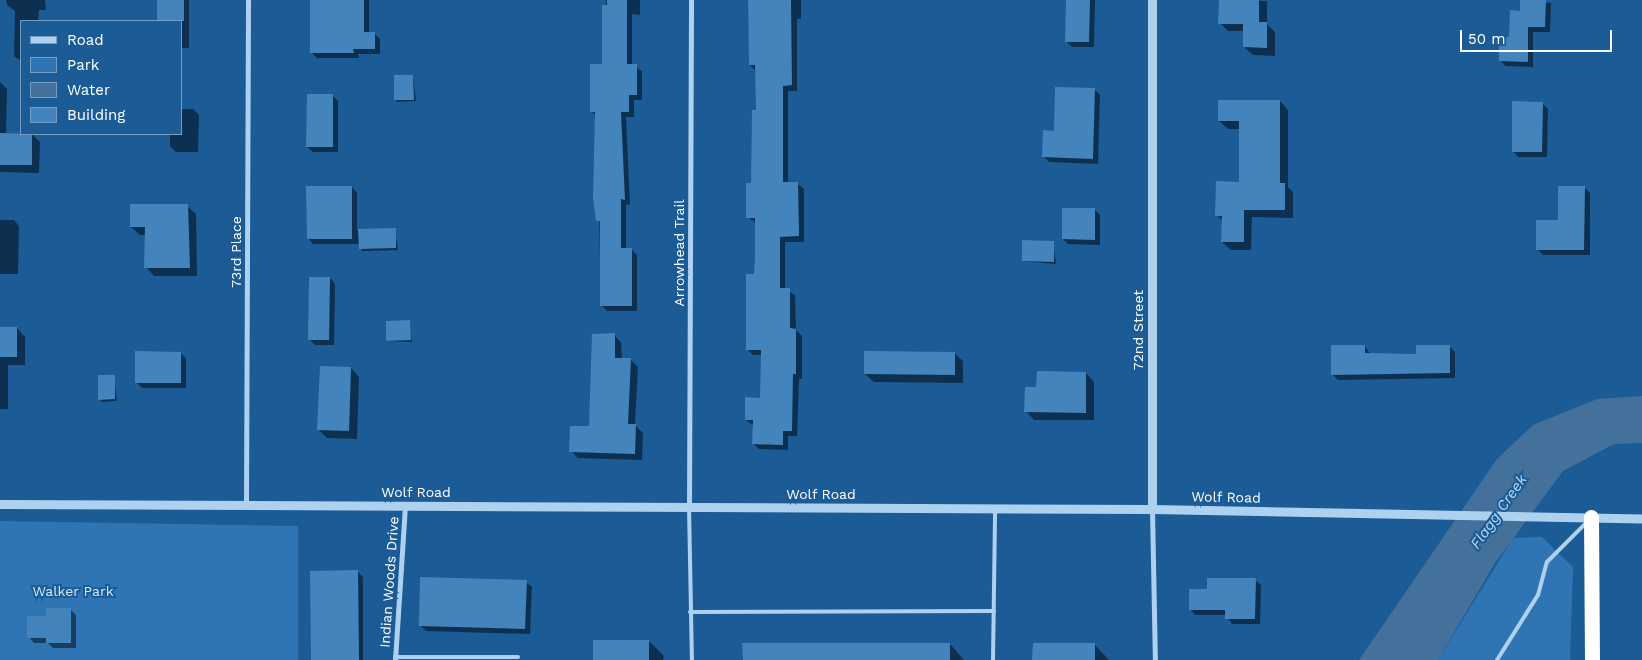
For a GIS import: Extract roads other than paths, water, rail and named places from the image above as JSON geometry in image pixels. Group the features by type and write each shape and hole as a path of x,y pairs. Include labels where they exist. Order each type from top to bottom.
{"highway":[{"path":"1591,517 1592,660"}],"street":[{"name":"73rd Place","path":"246,505 248,0"},
{"name":"Arrowhead Trail","path":"689,507 691,0"},
{"name":"72nd Street","path":"1152,0 1152,509 1155,660"},
{"name":"Wolf Road","path":"0,504 1152,509 1642,518"},
{"name":"Indian Woods Drive","path":"395,658 405,506"}],"lane":[{"path":"689,507 692,660"},
{"path":"993,660 995,508"},
{"path":"1497,660 1538,596 1547,562 1591,517"},
{"path":"690,612 994,611"},
{"path":"395,658 518,657"}],"water":[{"name":"Flagg Creek","path":"1642,396 1642,443 1614,444 1563,471 1495,563 1438,660 1359,660 1497,459 1533,425 1597,399"}],"park label":[{"name":"Walker Park","path":"73,591"}]}
